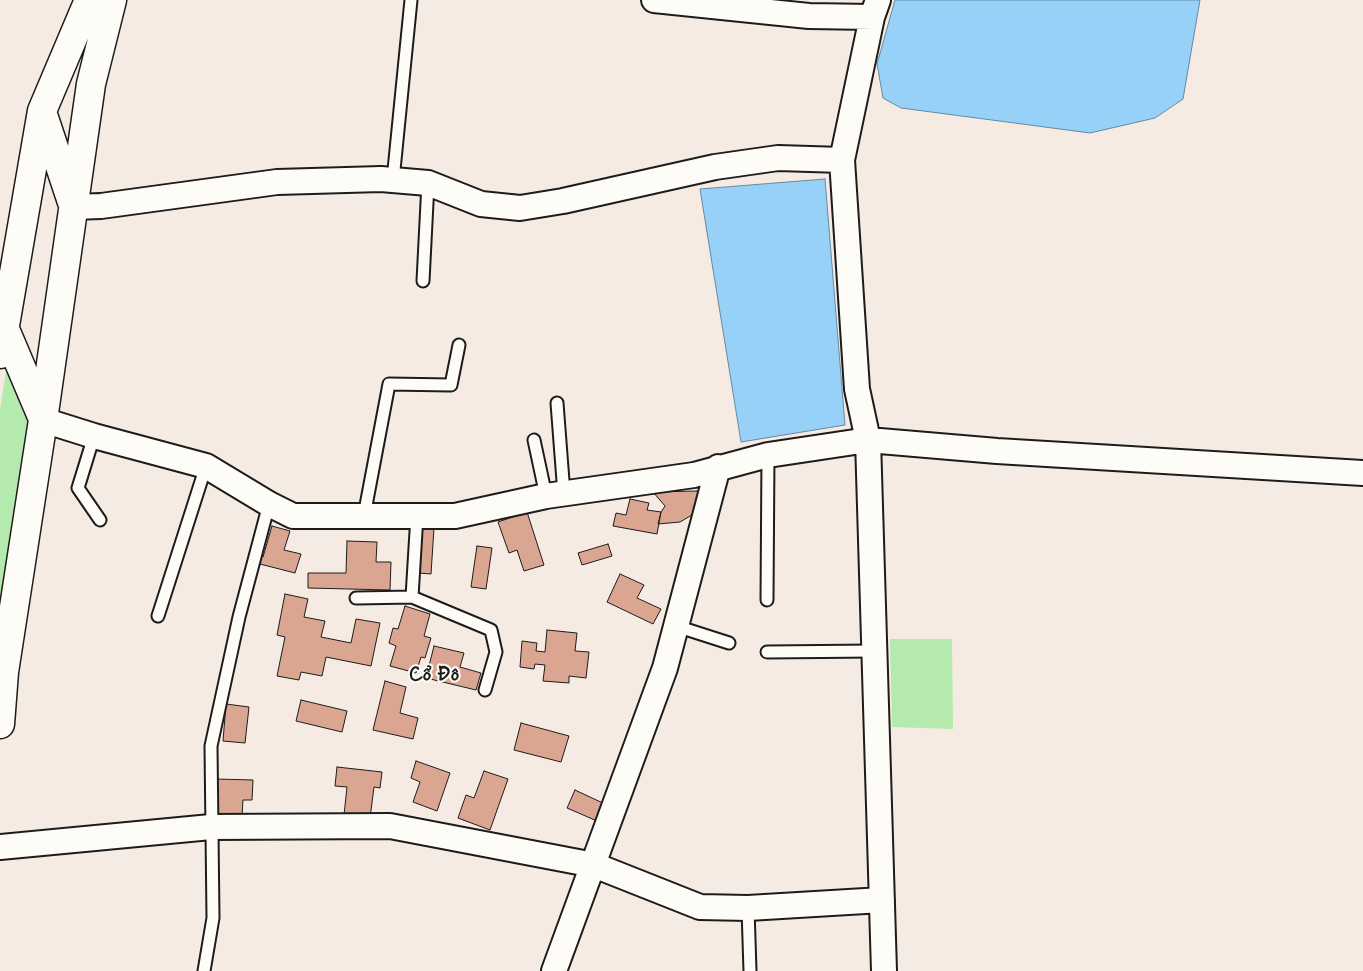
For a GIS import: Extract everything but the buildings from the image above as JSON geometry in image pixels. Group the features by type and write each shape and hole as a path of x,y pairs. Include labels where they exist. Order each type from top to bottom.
{"main road":[{"path":"0,354 42,111 89,0"},
{"path":"0,724 4,672 43,420 91,84 112,0"},
{"path":"42,111 73,207"},
{"path":"4,327 43,420"}],"street":[{"path":"654,0 809,16 875,8 842,160 857,389 868,440 884,971"},
{"path":"73,207 101,206 277,182 393,180 428,183 481,204 520,208 563,201 724,166 778,158 842,160"},
{"path":"43,420 94,436 206,466 269,504 293,516 455,516 555,495 694,475 768,455 868,440 997,451 1363,473"},
{"path":"554,971 665,668 718,467"},
{"path":"0,847 211,827 390,826 594,865 700,907 748,908 882,900"}],"lane":[{"path":"393,180 411,0"},
{"path":"423,281 428,183"},
{"path":"364,516 389,384 451,385 459,345"},
{"path":"555,495 557,403"},
{"path":"94,436 78,488 100,520"},
{"path":"534,440 555,495"},
{"path":"767,600 768,455"},
{"path":"158,616 206,466"},
{"path":"204,971 213,918 211,746 239,617 269,504"},
{"path":"412,597 417,515"},
{"path":"356,598 412,597 491,630 496,652 485,690"},
{"path":"676,626 729,643"},
{"path":"767,652 874,651"},
{"path":"748,908 750,971"}],"green space":[{"path":"8,359 35,422 0,654 0,409"},
{"path":"890,639 952,639 953,729 892,727"}],"water":[{"path":"895,0 1200,0 1183,99 1155,118 1090,133 901,108 883,98 877,64"},
{"path":"825,179 845,425 741,442 700,189"}],"district":[{"name":"Cổ Đô","path":"434,676"}]}
